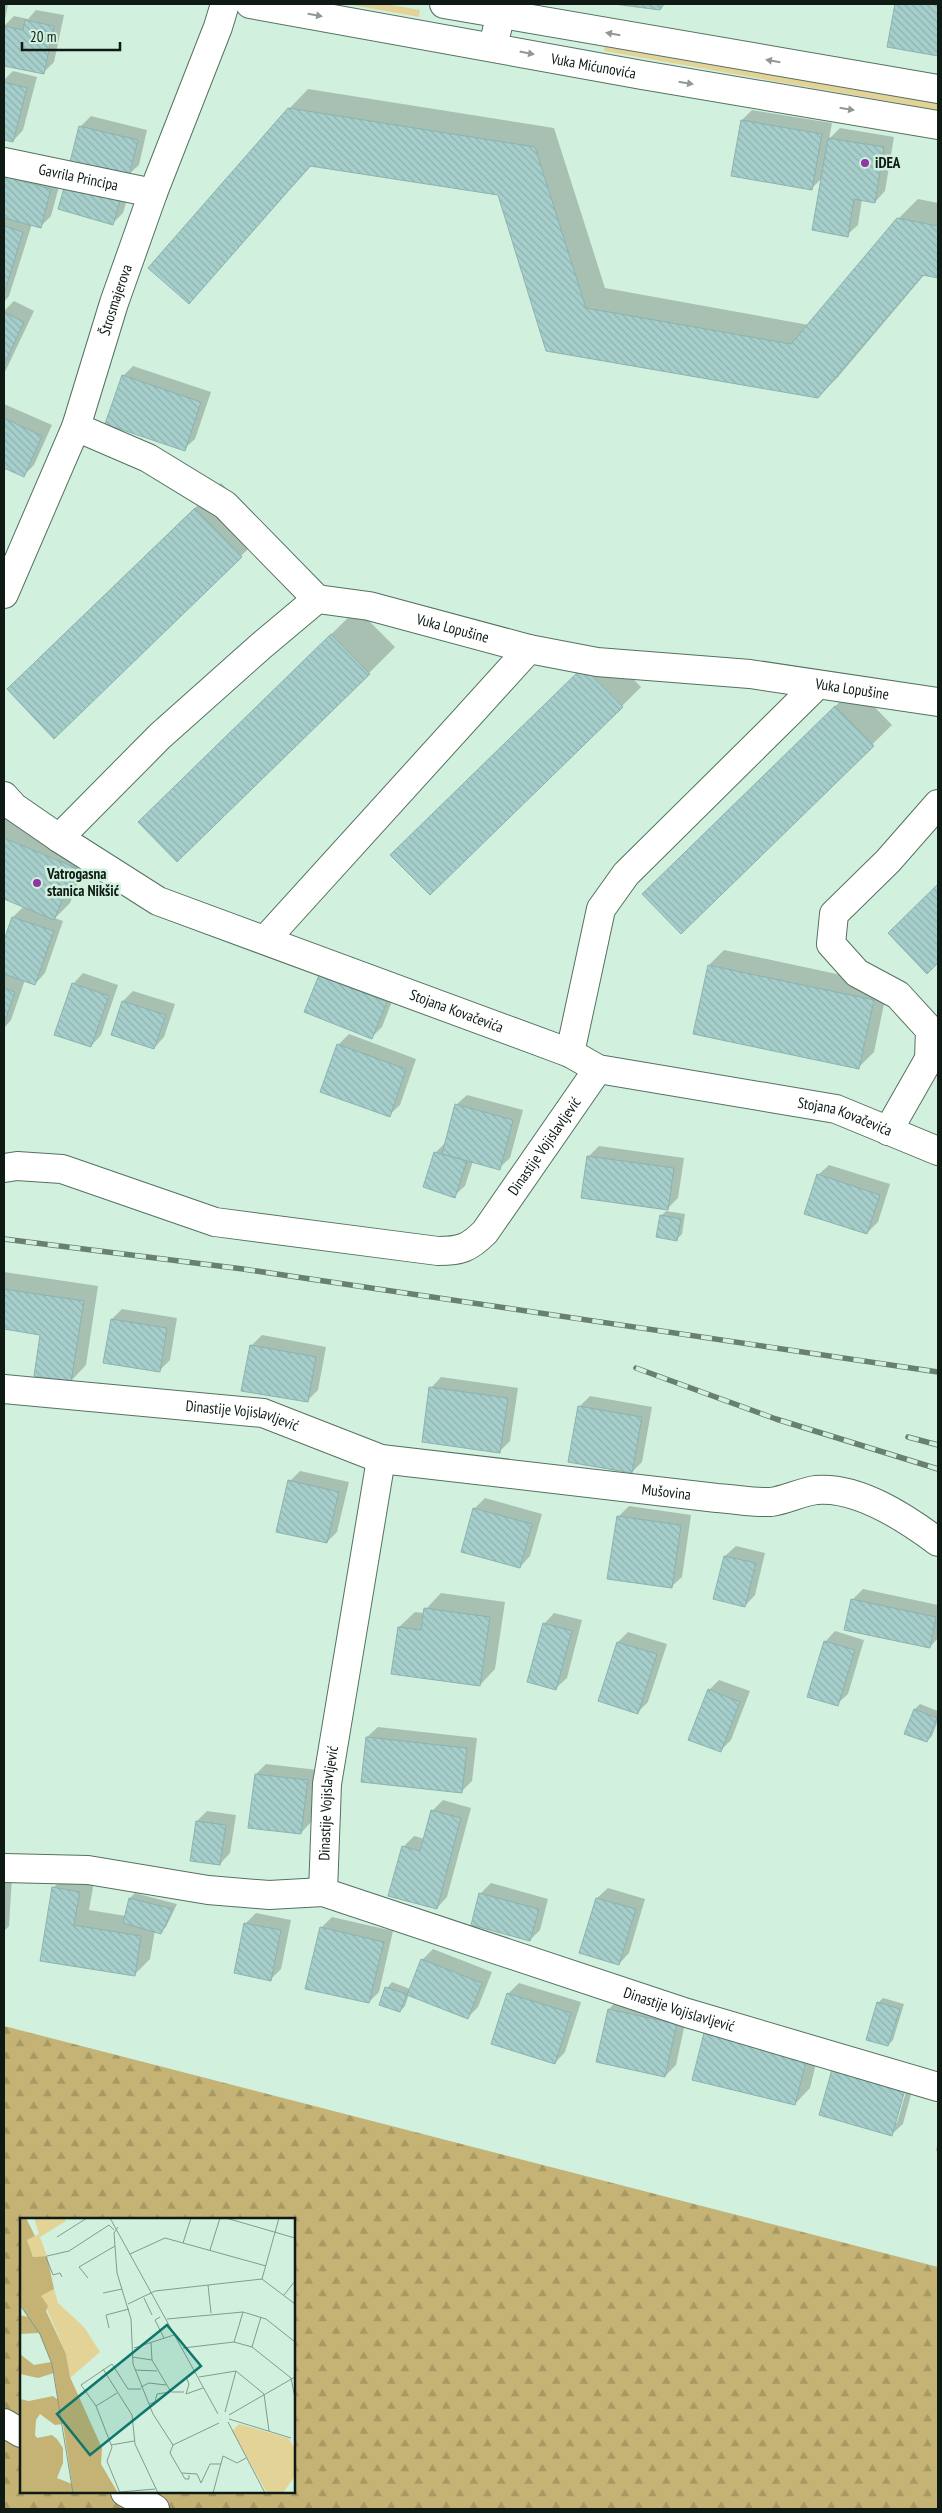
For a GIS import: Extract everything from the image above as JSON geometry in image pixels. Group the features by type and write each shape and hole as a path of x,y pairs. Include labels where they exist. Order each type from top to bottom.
{"street":[{"name":"Štrosmajerova","path":"4,594 76,427 114,303 153,193 218,27 225,4"},
{"name":"Vuka Mićunovića","path":"250,4 642,75 938,125"},
{"path":"444,4 501,9 938,88"},
{"path":"493,47 501,9"},
{"name":"Gavrila Principa","path":"4,162 153,193"},
{"path":"59,838 160,736 317,599 225,505 148,458 76,427"},
{"name":"Vuka Lopušine","path":"317,599 369,606 529,649 597,662 750,674 938,702"},
{"path":"265,940 529,649"},
{"path":"570,1053 601,909 626,874 817,685"},
{"name":"Stojana Kovačevića","path":"4,796 14,807 59,838 158,901 570,1053 598,1069 836,1109 938,1151"},
{"path":"888,1131 929,1059 930,1030 898,995 856,973 831,944 834,914 888,861 938,804"},
{"name":"Dinastije Vojislavljević","path":"4,1168 16,1166 62,1169 215,1222 438,1251 453,1251 471,1246 485,1232 598,1069"},
{"name":"Dinastije Vojislavljević","path":"4,1389 263,1414 380,1459 327,1784 323,1892 687,2013 938,2087"},
{"name":"Mušovina","path":"380,1459 717,1498 772,1502 818,1490 842,1493 879,1504 917,1526 938,1542"},
{"path":"4,1868 88,1870 208,1890 269,1895 323,1892"},
{"path":"4,2423 20,2432"},
{"path":"127,2493 155,2509"}],"shaded area":[{"path":"347,4 386,4 420,10 419,17"},
{"path":"605,42 938,101 938,110 604,51"}],"green space":[{"path":"4,2026 938,2267 938,2509 4,2509"}],"building":[{"path":"614,4 664,4 660,10"},
{"path":"895,4 938,4 938,56 887,47"},
{"path":"25,20 54,26 44,74 4,66 4,26 23,30"},
{"path":"4,82 27,88 13,142 4,140"},
{"path":"288,108 535,147 586,308 791,344 897,218 938,226 938,278 923,275 818,398 546,351 498,195 310,166 189,304 148,268"},
{"path":"741,120 822,134 812,190 731,176"},
{"path":"79,126 138,140 129,176 70,162"},
{"path":"828,138 884,147 875,203 854,199 848,237 812,230"},
{"path":"4,176 51,189 41,228 4,218"},
{"path":"66,181 121,197 113,225 58,209"},
{"path":"4,226 23,232 4,294"},
{"path":"4,312 24,322 4,365"},
{"path":"122,375 201,402 185,451 105,424"},
{"path":"4,418 42,436 24,477 4,468"},
{"path":"195,508 242,557 54,739 7,689"},
{"path":"331,634 370,674 177,862 138,822"},
{"path":"583,667 623,707 430,895 390,855"},
{"path":"835,706 874,746 681,934 642,894"},
{"name":"Vatrogasna stanica Nikšić","path":"4,838 76,868 54,920 4,899"},
{"path":"938,884 938,963 927,974 888,933"},
{"path":"12,917 54,931 35,985 4,974 4,940"},
{"path":"708,965 874,1000 859,1069 693,1034"},
{"path":"319,975 387,1002 372,1039 304,1012"},
{"path":"72,983 109,996 91,1047 54,1035"},
{"path":"4,988 15,992 4,1024"},
{"path":"122,1001 166,1015 154,1049 111,1035"},
{"path":"337,1044 406,1069 390,1117 320,1092"},
{"path":"455,1104 513,1120 500,1170 442,1154"},
{"path":"434,1152 467,1161 455,1198 423,1187"},
{"path":"587,1156 674,1168 668,1210 581,1198"},
{"path":"817,1174 880,1195 867,1234 804,1214"},
{"path":"660,1215 681,1219 677,1241 656,1237"},
{"path":"4,1289 84,1301 71,1382 34,1376 40,1335 4,1329"},
{"path":"111,1319 167,1328 160,1372 103,1363"},
{"path":"250,1345 316,1357 308,1402 241,1391"},
{"path":"429,1387 508,1398 500,1453 422,1442"},
{"path":"578,1406 642,1417 632,1473 568,1462"},
{"path":"288,1480 339,1492 327,1543 276,1532"},
{"path":"473,1508 532,1524 520,1568 461,1552"},
{"path":"617,1516 681,1525 672,1588 607,1579"},
{"path":"724,1556 756,1563 745,1607 713,1599"},
{"path":"851,1599 936,1617 930,1648 844,1630"},
{"path":"424,1608 490,1617 480,1686 391,1674 398,1627 421,1630"},
{"path":"543,1623 572,1631 556,1690 527,1682"},
{"path":"824,1641 855,1650 838,1706 807,1697"},
{"path":"617,1642 657,1654 638,1714 598,1701"},
{"path":"708,1689 740,1702 721,1752 688,1740"},
{"path":"914,1709 937,1718 927,1742 904,1734"},
{"path":"366,1737 467,1748 462,1793 361,1782"},
{"path":"255,1774 308,1780 301,1834 248,1828"},
{"path":"431,1810 461,1818 437,1909 388,1896 402,1846 420,1851"},
{"path":"196,1821 226,1825 220,1865 190,1861"},
{"path":"52,1887 80,1892 74,1925 141,1936 135,1976 40,1961"},
{"path":"479,1893 539,1909 530,1941 471,1925"},
{"path":"129,1898 173,1909 161,1934 123,1923"},
{"path":"596,1898 636,1909 619,1965 579,1953"},
{"path":"244,1923 281,1930 271,1981 234,1973"},
{"path":"320,1927 384,1942 369,2003 305,1989"},
{"path":"421,1959 482,1983 468,2019 407,1995"},
{"path":"385,1987 407,1994 400,2012 379,2005"},
{"path":"507,1993 571,2013 555,2064 491,2044"},
{"path":"877,2002 900,2009 888,2046 866,2040"},
{"path":"608,2009 677,2024 665,2077 596,2062"},
{"path":"704,2033 807,2058 795,2105 692,2080"},
{"path":"833,2066 906,2086 892,2136 819,2115"}],"railway":[{"path":"4,1239 243,1269 938,1372"},
{"path":"636,1368 776,1419 938,1469"},
{"path":"908,1437 938,1445"}],"place":[{"name":"iDEA","path":"865,163"},
{"name":"Vatrogasna stanica Nikšić","path":"37,883"}]}
